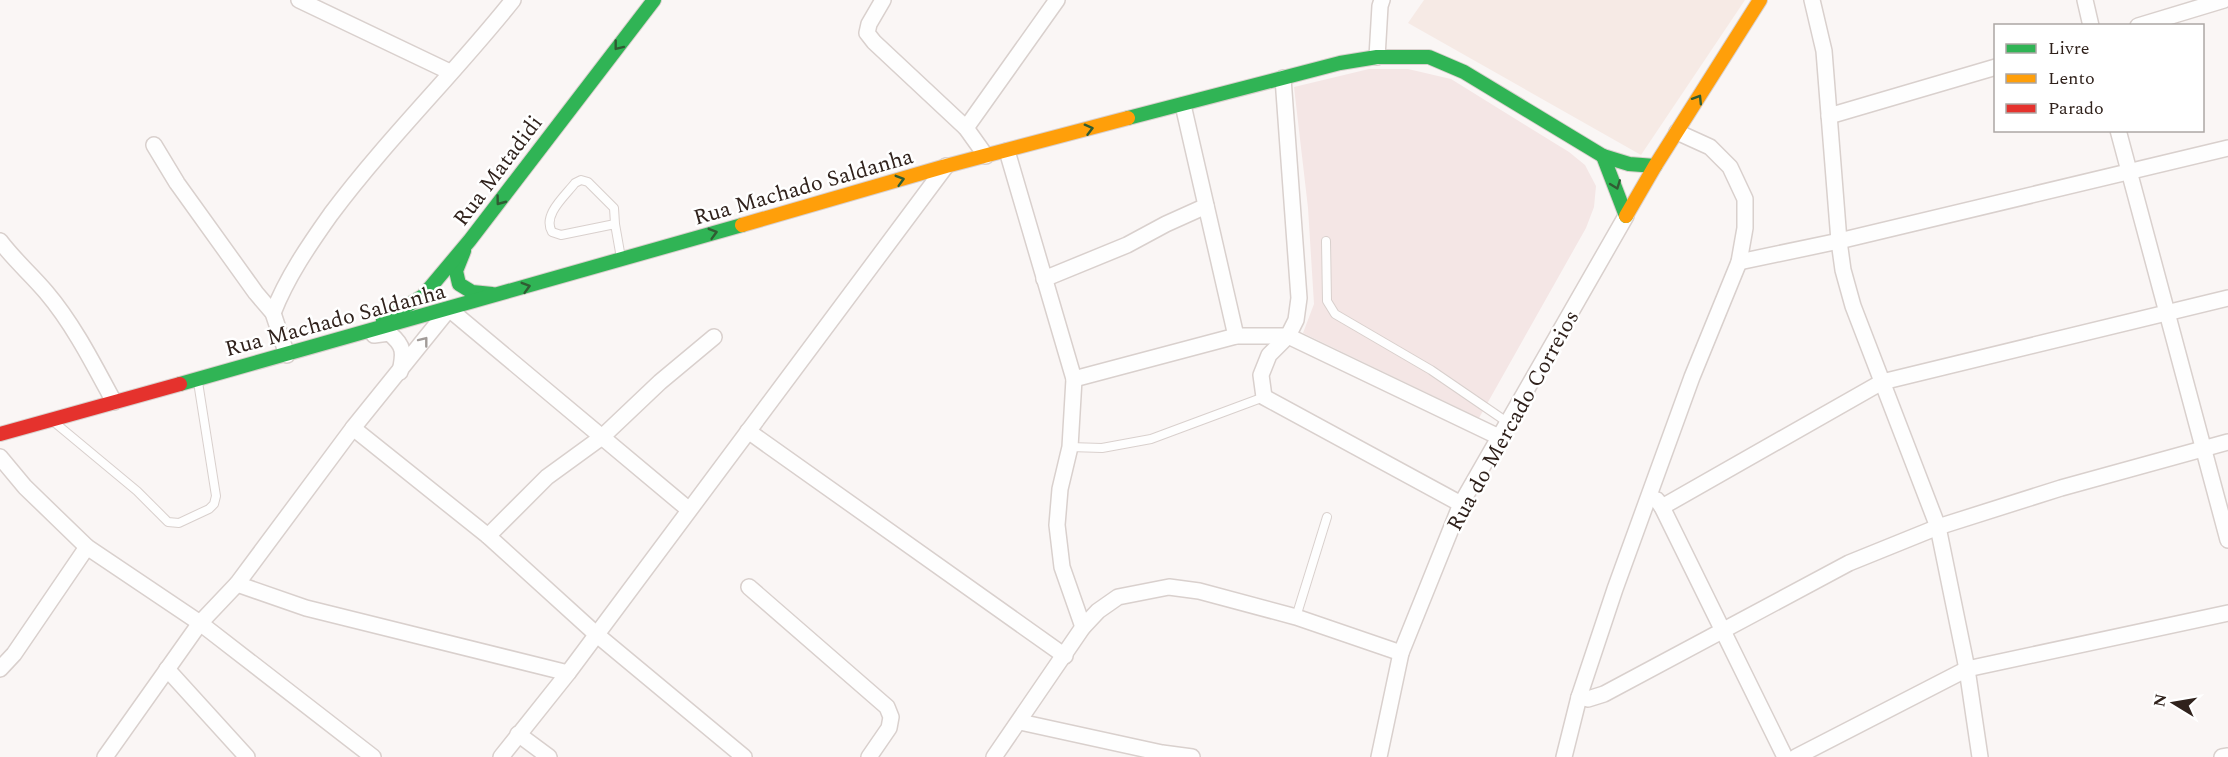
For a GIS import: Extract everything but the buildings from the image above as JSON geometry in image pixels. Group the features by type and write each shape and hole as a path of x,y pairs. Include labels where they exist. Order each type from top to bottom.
{"street":[{"path":"299,0 450,72"},
{"path":"273,313 281,292 351,187 513,0"},
{"name":"Rua Matadidi","path":"348,338 423,296 470,240 654,0"},
{"path":"883,0 869,24 867,33 966,128 986,156"},
{"path":"966,128 1057,0"},
{"path":"1377,57 1380,6 1383,0"},
{"path":"1812,0 1824,51 1843,270 1852,306 1938,527 1967,669 1980,757"},
{"path":"2085,0 2091,24"},
{"path":"2145,24 2224,0"},
{"name":"Rua do Mercado Correios","path":"1379,757 1401,653 1461,504 1655,166 1757,1"},
{"name":"Rua Machado Saldanha","path":"0,434 500,295 946,166 1340,63 1377,57 1429,57 1455,68 1603,156 1629,164 1655,166"},
{"path":"1829,116 1994,67"},
{"path":"1283,78 1299,298 1296,320 1288,336 1269,355 1261,375 1264,397 1461,504"},
{"path":"1183,105 1236,336"},
{"path":"1564,757 1579,697 1615,589 1692,377 1739,262 1745,228 1745,198 1735,177 1730,167 1710,147 1677,132"},
{"path":"2118,132 2228,540"},
{"path":"154,145 177,183 255,293 273,313 287,355"},
{"path":"1739,262 1839,241 2228,148"},
{"path":"1007,151 1074,379 1070,447 1060,489 1057,525 1062,567 1083,627"},
{"path":"1603,156 1626,216"},
{"path":"501,757 568,673 688,509 946,166"},
{"path":"1044,279 1127,245 1206,206"},
{"path":"470,240 456,268 456,279 463,289 473,294 500,295"},
{"path":"0,241 16,262 47,293 85,348 114,402"},
{"path":"1662,507 1882,382 2228,298"},
{"path":"105,757 200,623 237,584 353,428 449,309 688,509"},
{"path":"348,338 389,333 400,342 403,356 399,372"},
{"path":"1074,379 1236,336 1288,336 1499,436"},
{"path":"488,536 547,477 602,437 660,382 714,337"},
{"path":"353,428 488,536 596,634 744,757"},
{"path":"748,431 1065,656"},
{"path":"1579,697 1588,699 1604,694 1849,563 1938,527 2061,488 2228,442"},
{"path":"0,457 25,487 87,547 200,623 373,757"},
{"path":"1651,493 1662,507 1785,757"},
{"path":"0,669 14,654 87,547"},
{"path":"237,584 306,608 568,673"},
{"path":"748,587 887,707 891,717 889,728 869,757"},
{"path":"994,757 1083,627 1098,610 1118,597 1168,587 1199,591 1296,617 1401,653"},
{"path":"1796,757 1967,669 2228,614"},
{"path":"167,669 247,757"},
{"path":"1020,722 1162,753 1192,757"},
{"path":"518,734 549,757"},
{"path":"2222,757 2228,756"}],"lane":[{"path":"615,224 561,235 552,232 549,217 575,183 581,180 588,182 614,208 622,260"},
{"path":"1326,242 1328,301 1335,314 1431,370 1507,422"},
{"path":"51,419 136,491 168,522 179,523 209,509 214,504 216,496 198,378"},
{"path":"1070,447 1102,448 1151,439 1264,397"},
{"path":"1296,617 1327,517"}],"shaded area":[{"path":"1424,0 1745,0 1641,155 1408,23"},
{"path":"1369,69 1408,69 1451,79 1569,152 1585,165 1596,186 1594,207 1586,228 1479,418 1303,333 1314,304 1308,208 1294,87"}],"traffic: fast":[{"path":"383,320 423,296 470,240 654,0"},
{"path":"1128,118 1340,63 1377,57 1429,57 1464,72 1603,156 1629,164 1655,166"},
{"path":"1603,156 1626,216"},
{"path":"180,384 742,225"},
{"path":"464,251 456,271 459,284 472,292 492,294"}],"traffic: slow":[{"path":"1626,216 1760,0"},
{"path":"742,225 946,166 1128,118"}],"traffic: jam":[{"path":"0,434 180,384"}]}
